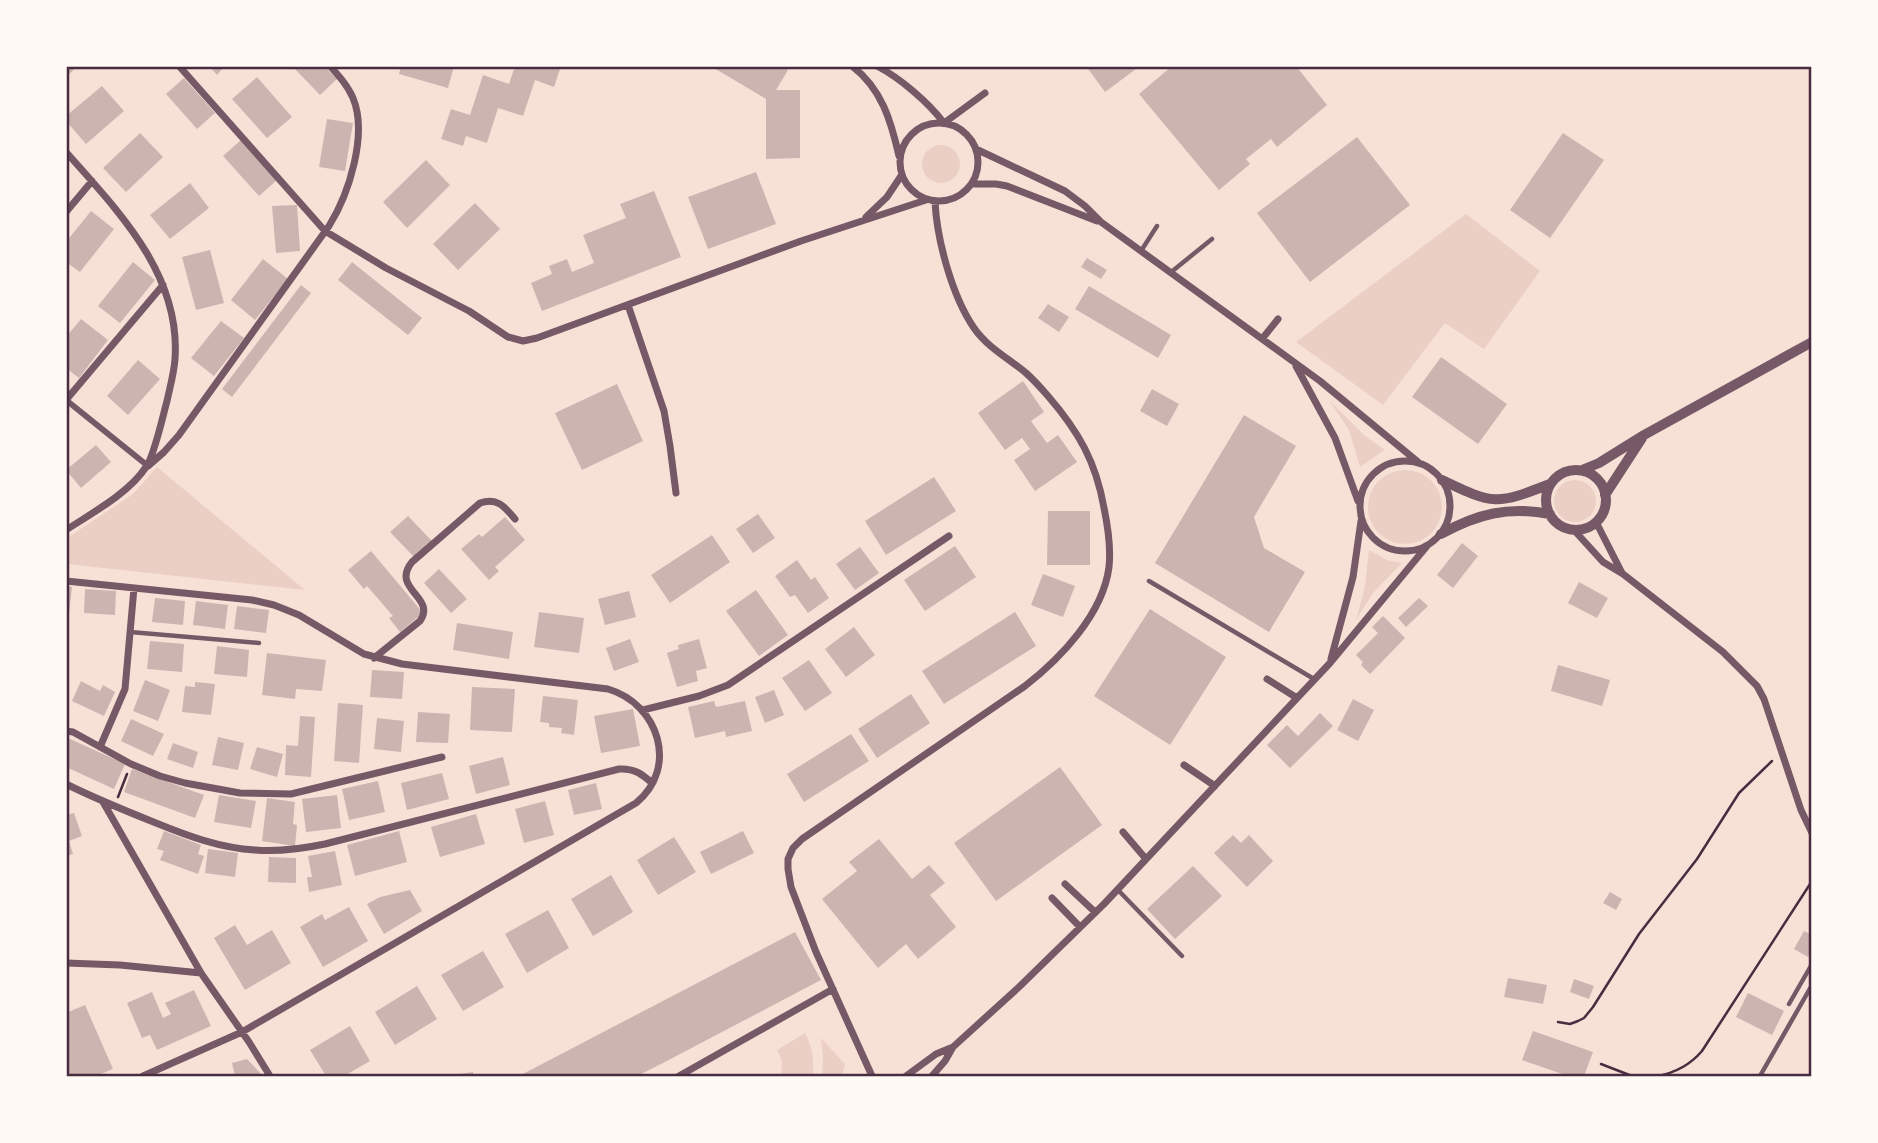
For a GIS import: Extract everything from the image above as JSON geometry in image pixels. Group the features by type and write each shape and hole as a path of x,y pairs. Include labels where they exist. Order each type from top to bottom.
{"street":[{"path":"179,66 326,231 386,268 469,311 508,337 518,340 537,338 863,220 926,200"},
{"path":"66,530 120,493 175,440 339,210 349,185 358,129 357,112 349,90 330,66"},
{"path":"852,66 882,99 900,158 901,176 915,194 926,200 949,200 962,194 972,184 977,173 976,149 969,137 944,123 919,128 903,146 900,158"},
{"path":"877,66 885,69 929,105 944,123"},
{"path":"944,123 985,93"},
{"path":"957,128 959,111"},
{"path":"976,149 1065,191 1101,222 1294,362 1418,462 1431,469 1442,480 1448,493 1448,521 1441,534"},
{"path":"66,152 137,235 163,285 174,326 175,359 164,413 148,466"},
{"path":"863,220 881,204 901,176"},
{"path":"66,212 92,181"},
{"path":"972,184 996,184 1013,188 1101,222"},
{"path":"872,1076 816,952 792,887 788,859 793,848 802,839 1025,686 1050,666 1068,647 1094,609 1109,569 1107,520 1090,456 1047,394 1027,374 986,342 968,320 956,294 942,246 935,201"},
{"path":"148,466 66,400 163,285"},
{"path":"628,305 666,418 676,493"},
{"path":"1262,339 1279,319"},
{"path":"1581,470 1599,463 1811,342"},
{"path":"1294,362 1335,438 1359,502 1362,522 1348,602 1330,663"},
{"path":"1605,495 1644,435"},
{"path":"1359,502 1362,489 1379,468 1404,461 1418,462"},
{"path":"1573,530 1596,522 1605,505 1603,486 1590,473 1581,470 1564,472 1550,485 1546,504 1550,514 1556,522 1573,530 1603,562 1623,574 1723,652 1752,680 1764,698 1811,833"},
{"path":"1442,480 1478,496 1497,500 1516,498 1550,485"},
{"path":"374,658 423,616 422,604 407,585 406,570 412,562 480,503 490,500 500,503 515,519"},
{"path":"932,1076 953,1047 1019,987 1117,890 1330,663 1427,546 1441,534 1467,520 1494,513 1550,514"},
{"path":"1362,522 1369,535 1381,545 1396,551 1412,551 1427,546"},
{"path":"1596,522 1623,574"},
{"path":"643,710 710,693 740,678 949,536"},
{"path":"66,581 259,601 280,606 305,618 354,649 374,658 402,664 608,689 626,696 643,710 654,728 659,748 658,765 652,783 645,794 629,807 242,1032 143,1076"},
{"path":"100,747 125,689 134,588"},
{"path":"1267,679 1297,698"},
{"path":"66,731 160,776 240,793 280,794 313,790 442,757"},
{"path":"1184,765 1215,786"},
{"path":"66,785 114,807 212,843 255,850 285,850 325,844 620,769 635,771 652,783"},
{"path":"103,802 201,973 270,1076"},
{"path":"1123,832 1146,859"},
{"path":"1065,884 1095,912"},
{"path":"1052,898 1080,927"},
{"path":"66,963 201,973"},
{"path":"679,1076 833,989"},
{"path":"906,1076 936,1054 953,1047"}],"lane":[{"path":"1140,251 1157,226"},
{"path":"1170,273 1212,239"},
{"path":"1149,581 1315,679"},
{"path":"130,632 259,643"},
{"path":"1117,890 1182,957"},
{"path":"1789,1003 1811,964"},
{"path":"1760,1076 1811,985"}],"path":[{"path":"1558,1022 1573,1023 1587,1015 1639,934 1693,864 1739,793 1782,752"},
{"path":"114,807 131,764"},
{"path":"1659,1076 1677,1070 1702,1051 1811,881"},
{"path":"1601,1064 1632,1076"}],"shaded area":[{"path":"941,145 955,150 960,164 955,178 941,183 927,178 922,164 927,150"},
{"path":"1466,214 1540,271 1484,349 1445,323 1383,405 1296,342"},
{"path":"1329,400 1364,435 1385,450 1360,467 1349,430"},
{"path":"157,467 305,590 67,564 67,538 133,494"},
{"path":"1405,470 1419,473 1431,481 1439,493 1442,507 1439,521 1431,533 1419,541 1405,544 1391,541 1379,533 1371,521 1368,507 1371,493 1379,481 1391,473"},
{"path":"1575,480 1590,486 1596,501 1590,516 1575,522 1560,516 1554,501 1560,486"},
{"path":"1369,550 1387,560 1402,563 1373,593 1356,620 1365,586"},
{"path":"805,1033 810,1044 813,1076 781,1076 782,1061 777,1050"},
{"path":"821,1038 845,1064 842,1076 822,1076"}],"building":[{"path":"66,66 78,66 66,77"},
{"path":"209,66 225,66 217,75"},
{"path":"292,66 324,66 337,79 320,95"},
{"path":"401,66 454,66 448,88 399,74"},
{"path":"515,66 561,66 554,87 535,80 523,116 498,108 487,143 466,136 463,146 441,139 451,109 470,115 483,75 509,84"},
{"path":"782,66 788,70 776,90 800,90 800,158 766,159 766,99 714,68"},
{"path":"1086,66 1140,66 1105,92"},
{"path":"1172,66 1296,66 1327,105 1277,147 1271,139 1246,159 1250,164 1219,190 1139,94"},
{"path":"257,77 292,117 267,138 232,99"},
{"path":"184,78 215,113 197,129 166,94"},
{"path":"102,86 124,111 86,144 66,121 66,116"},
{"path":"327,119 353,123 345,171 319,167"},
{"path":"140,133 163,157 126,192 103,168"},
{"path":"1563,133 1604,160 1550,238 1510,210"},
{"path":"1357,137 1410,205 1310,282 1257,213"},
{"path":"241,140 277,180 259,196 223,156"},
{"path":"426,160 450,185 407,228 383,202"},
{"path":"756,172 776,224 708,249 688,197"},
{"path":"190,183 209,208 170,239 150,215"},
{"path":"654,191 681,257 542,311 531,283 552,274 549,266 567,259 572,272 594,263 583,235 626,218 620,204"},
{"path":"475,203 500,229 458,270 433,244"},
{"path":"297,205 300,251 276,253 272,206"},
{"path":"91,211 114,229 80,272 66,262 66,242"},
{"path":"210,250 224,303 196,310 182,257"},
{"path":"1087,258 1107,270 1101,279 1081,267"},
{"path":"263,259 288,279 255,320 231,300"},
{"path":"133,262 155,280 120,323 98,306"},
{"path":"352,262 422,318 408,335 338,280"},
{"path":"301,285 311,293 232,397 222,389"},
{"path":"1089,286 1171,335 1158,358 1075,309"},
{"path":"1048,304 1069,317 1059,332 1038,318"},
{"path":"81,319 108,340 79,378 66,368 66,337"},
{"path":"221,321 244,338 214,376 191,358"},
{"path":"1441,357 1507,404 1478,444 1412,397"},
{"path":"138,360 160,379 128,415 107,396"},
{"path":"1023,381 1044,412 1031,421 1047,443 1058,435 1077,462 1035,491 1014,460 1030,449 1022,438 1005,450 978,413"},
{"path":"617,384 643,441 582,470 555,413"},
{"path":"1152,389 1179,404 1167,426 1140,411"},
{"path":"1244,415 1296,446 1254,517 1264,548 1305,572 1269,632 1155,563"},
{"path":"96,445 111,462 81,488 66,470"},
{"path":"934,477 956,511 886,555 865,521"},
{"path":"1048,511 1090,511 1090,565 1047,565"},
{"path":"758,514 775,538 753,553 736,529"},
{"path":"408,516 432,541 414,557 390,532"},
{"path":"505,517 525,540 495,567 499,571 489,580 461,549 479,534 482,537"},
{"path":"712,535 730,562 670,603 651,575"},
{"path":"1462,543 1478,556 1453,588 1437,575"},
{"path":"955,546 976,577 925,611 904,580"},
{"path":"860,547 879,573 855,590 836,564"},
{"path":"371,551 423,613 400,632 389,618 393,616 367,586 364,589 348,570"},
{"path":"797,560 811,580 815,577 829,598 808,613 795,595 790,597 775,576"},
{"path":"439,569 467,599 451,613 424,583"},
{"path":"1043,574 1075,586 1063,617 1031,605"},
{"path":"1579,582 1608,598 1597,618 1568,603"},
{"path":"66,586 72,587 69,614 66,614"},
{"path":"85,589 116,591 115,615 84,613"},
{"path":"756,590 788,635 759,656 726,611"},
{"path":"629,591 636,617 605,625 598,599"},
{"path":"155,598 185,601 183,625 152,622"},
{"path":"1419,598 1428,606 1406,627 1398,618"},
{"path":"196,601 228,605 225,629 193,625"},
{"path":"237,606 269,610 266,633 234,629"},
{"path":"1150,609 1226,657 1170,745 1094,696"},
{"path":"539,612 584,618 579,653 534,647"},
{"path":"1015,612 1036,646 944,704 922,671"},
{"path":"1383,616 1405,638 1370,674 1356,655 1378,633 1372,627"},
{"path":"457,623 513,632 509,659 453,650"},
{"path":"854,627 875,655 846,677 825,649"},
{"path":"630,639 639,662 614,671 606,648"},
{"path":"699,639 707,668 696,671 698,681 677,687 667,653 679,649 678,645"},
{"path":"150,641 184,644 182,672 147,669"},
{"path":"217,646 249,650 247,677 214,674"},
{"path":"267,653 326,660 322,691 296,689 295,699 262,695"},
{"path":"809,660 832,693 805,711 782,678"},
{"path":"1558,665 1610,680 1602,706 1551,691"},
{"path":"372,670 404,672 402,699 370,697"},
{"path":"145,680 170,690 158,721 133,711"},
{"path":"81,681 100,691 103,685 115,692 104,716 72,701"},
{"path":"195,682 215,684 211,715 182,712 185,686 195,687"},
{"path":"472,687 515,689 512,732 470,730"},
{"path":"774,690 784,715 765,723 755,697"},
{"path":"911,694 930,723 877,758 858,729"},
{"path":"543,696 578,700 574,735 561,733 562,728 549,727 549,723 540,722"},
{"path":"1353,699 1374,710 1358,741 1337,730"},
{"path":"714,701 716,707 745,701 752,731 726,737 725,731 695,738 688,707"},
{"path":"338,703 363,705 359,763 334,761"},
{"path":"633,709 640,746 601,753 594,716"},
{"path":"418,712 450,714 448,743 416,742"},
{"path":"1320,713 1333,726 1290,768 1267,745 1287,725 1298,736"},
{"path":"300,716 315,717 311,777 285,775 286,745 298,746"},
{"path":"377,718 404,721 401,752 374,749"},
{"path":"131,719 164,734 153,756 121,741"},
{"path":"851,734 869,761 804,802 787,774"},
{"path":"218,737 244,743 238,770 212,765"},
{"path":"68,738 125,764 114,789 66,767"},
{"path":"173,743 198,752 193,768 167,759"},
{"path":"257,747 283,754 277,777 250,769"},
{"path":"503,757 510,785 476,794 469,766"},
{"path":"1060,767 1102,825 996,901 954,843"},
{"path":"132,769 204,795 195,818 124,792"},
{"path":"442,773 449,799 407,810 401,783"},
{"path":"378,781 385,812 349,820 342,789"},
{"path":"596,783 602,809 574,815 568,790"},
{"path":"219,795 256,801 251,828 214,822"},
{"path":"337,795 341,828 306,832 302,799"},
{"path":"267,798 295,802 295,846 262,841"},
{"path":"545,801 554,835 524,843 515,809"},
{"path":"74,813 82,836 69,841 73,854 66,856 66,815"},
{"path":"476,814 485,844 440,857 431,827"},
{"path":"164,831 201,845 198,854 204,856 198,874 160,860 164,851 157,849"},
{"path":"399,831 407,862 355,876 347,845"},
{"path":"743,831 754,853 711,874 700,852"},
{"path":"1233,835 1241,843 1249,835 1273,861 1247,887 1214,853"},
{"path":"674,837 696,872 658,895 637,860"},
{"path":"879,839 912,879 929,865 945,883 930,895 956,927 918,959 906,944 878,968 822,899 857,871 849,862"},
{"path":"208,849 238,853 235,877 205,873"},
{"path":"335,851 342,885 309,892 307,877 312,877 308,856"},
{"path":"269,857 296,858 296,883 268,882"},
{"path":"1193,866 1222,896 1175,939 1147,909"},
{"path":"611,875 633,912 593,936 571,899"},
{"path":"410,890 422,911 384,934 367,904 380,897"},
{"path":"1610,892 1622,899 1616,910 1603,903"},
{"path":"349,907 368,941 323,967 300,927 322,914 325,920"},
{"path":"548,910 569,948 527,973 505,934"},
{"path":"235,925 247,945 272,930 291,963 245,990 214,938"},
{"path":"1804,931 1812,935 1812,951 1808,957 1794,949"},
{"path":"795,932 821,980 663,1063 637,1076 519,1076"},
{"path":"483,951 504,987 463,1011 441,975"},
{"path":"1508,978 1547,985 1543,1004 1504,997"},
{"path":"1574,979 1594,986 1589,999 1570,992"},
{"path":"417,986 437,1019 395,1045 375,1012"},
{"path":"194,990 211,1026 157,1050 150,1035 142,1038 127,1003 152,992 163,1018 171,1014 165,1003"},
{"path":"1748,993 1784,1011 1772,1035 1736,1017"},
{"path":"85,1005 113,1069 96,1076 66,1076 66,1013"},
{"path":"350,1026 370,1061 344,1076 326,1076 310,1050"},
{"path":"1533,1031 1593,1052 1584,1076 1568,1076 1522,1060"},
{"path":"247,1059 263,1076 235,1076 232,1063"},
{"path":"473,1072 473,1076 454,1075"}]}
